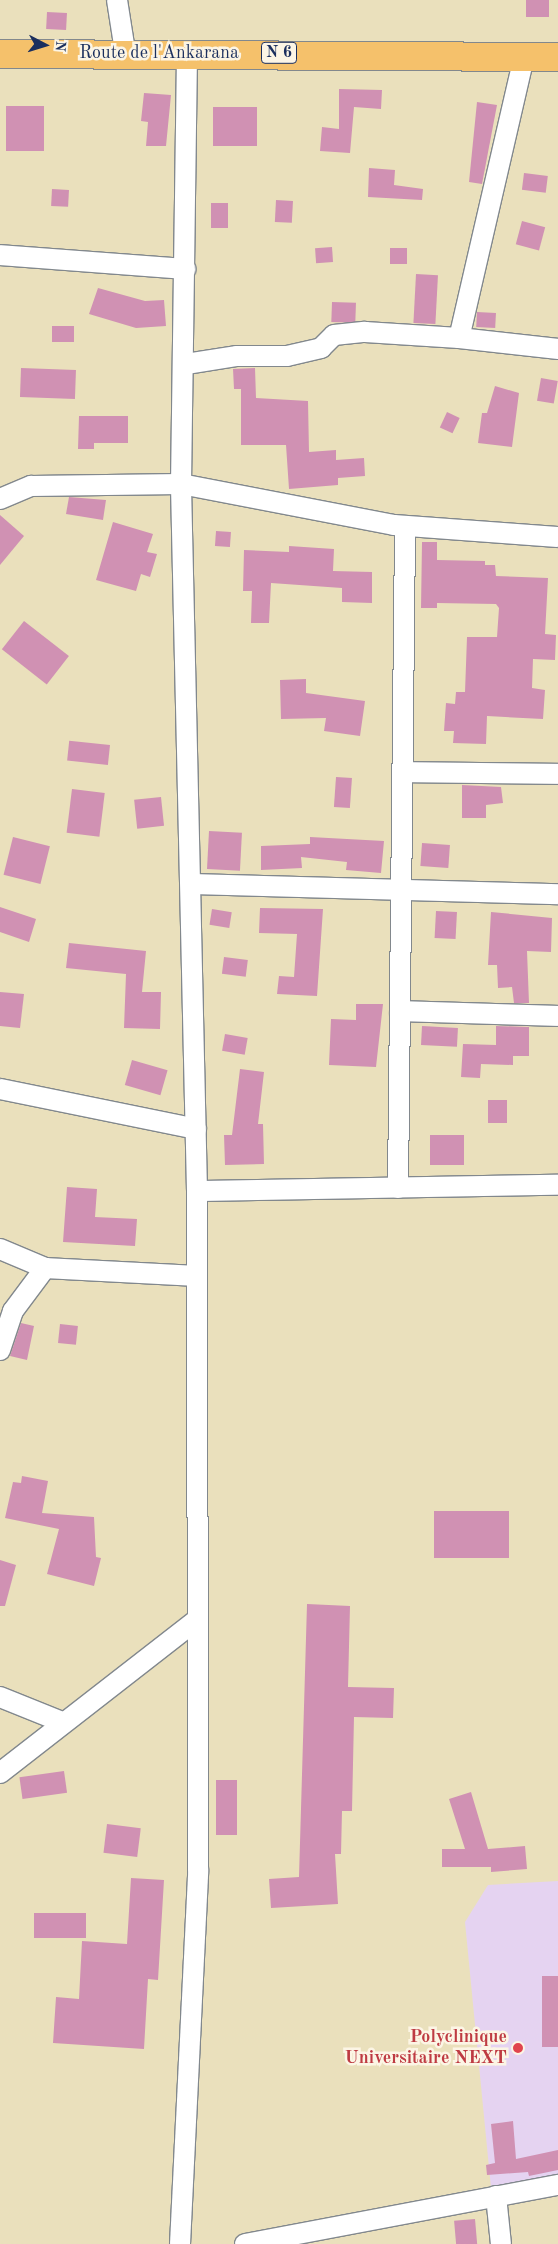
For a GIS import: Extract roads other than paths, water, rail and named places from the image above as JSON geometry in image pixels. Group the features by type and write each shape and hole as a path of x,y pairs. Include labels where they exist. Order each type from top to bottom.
{"main road":[{"name":"Route de l'Ankarana","path":"0,54 125,51 558,57"}],"street":[{"path":"116,0 125,51"},
{"path":"180,2244 198,1870 197,1192 193,884 181,484 186,364 187,52"},
{"path":"459,338 524,56"},
{"path":"0,255 185,269"},
{"path":"186,364 237,356 287,356 321,348 334,335 342,334 459,338 558,350"},
{"path":"0,499 31,486 82,482 181,484 405,526 558,537"},
{"path":"398,1188 405,526"},
{"path":"403,772 558,774"},
{"path":"193,884 402,888 558,894"},
{"path":"400,1012 558,1016"},
{"path":"0,1089 196,1129"},
{"path":"197,1192 558,1185"},
{"path":"0,1249 44,1268 197,1276"},
{"path":"0,1350 13,1312 44,1268"},
{"path":"0,1773 62,1722 198,1619"},
{"path":"0,1697 62,1722"},
{"path":"245,2244 558,2185"},
{"path":"496,2196 501,2244"}],"place":[{"name":"Polyclinique Universitaire NEXT","path":"518,2048"}]}
